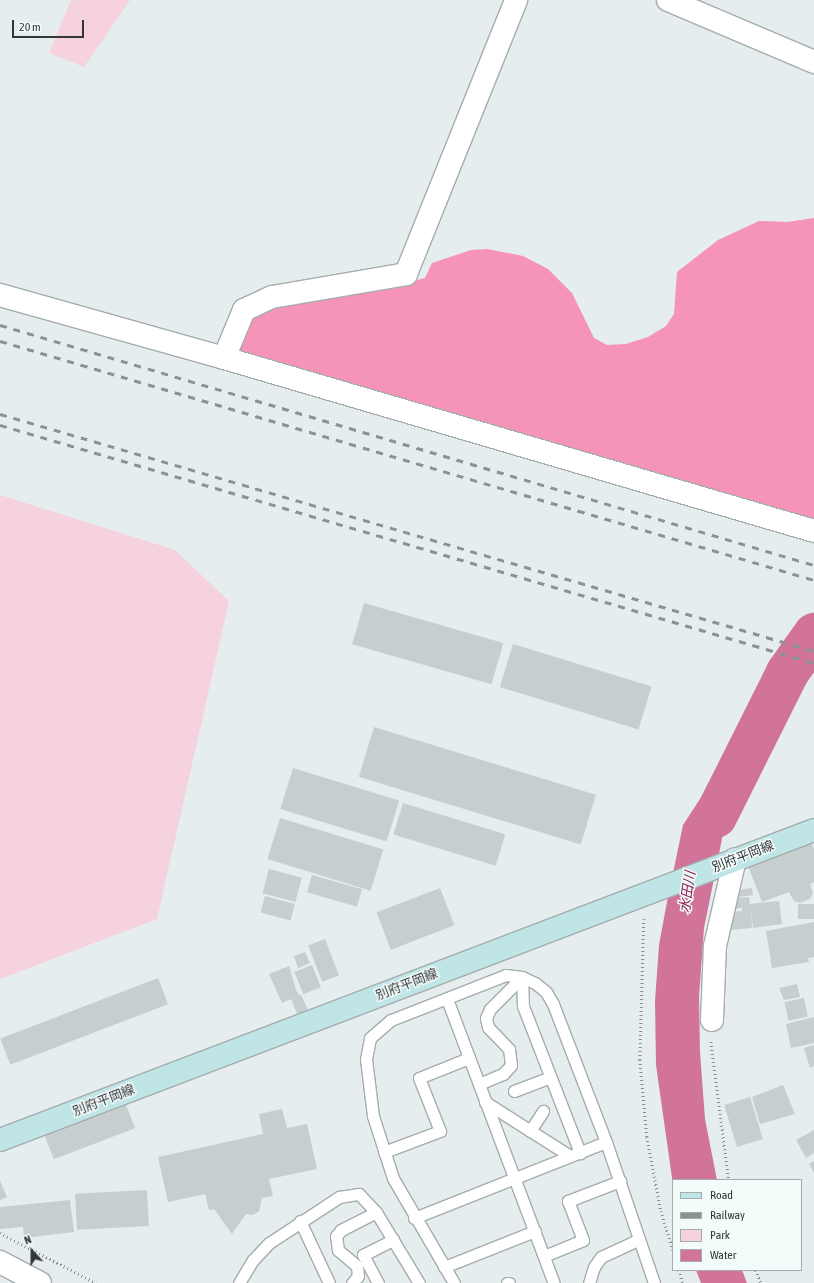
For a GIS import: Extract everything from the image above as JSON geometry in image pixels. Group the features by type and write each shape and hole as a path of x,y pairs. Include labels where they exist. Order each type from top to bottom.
{"main road":[{"name":"別府平岡線","path":"0,1140 814,830"}],"street":[{"path":"224,358 244,310 272,297 406,274 516,0"},
{"path":"668,0 814,62"},
{"path":"0,295 224,358 814,531"},
{"path":"712,1020 715,946 735,859"},
{"path":"1,1263 40,1283"}],"lane":[{"path":"454,1283 414,1218 393,1178 373,1116 366,1059 370,1038 391,1020 506,975 522,977 546,992 553,1004 606,1142 620,1181 638,1240 654,1283"},
{"path":"522,977 523,1006 550,1077 575,1154"},
{"path":"479,1084 503,1074 511,1065 509,1048 488,1027 486,1018 490,1009 522,977"},
{"path":"447,999 554,1283"},
{"path":"384,1152 440,1131 419,1078 469,1058"},
{"path":"514,1092 550,1077"},
{"path":"485,1102 530,1131 575,1154"},
{"path":"530,1131 543,1111"},
{"path":"414,1218 515,1180 606,1142"},
{"path":"544,1256 583,1240 568,1201 620,1181"},
{"path":"240,1283 253,1260 269,1243 300,1221 339,1197 359,1194 376,1212 419,1283"},
{"path":"352,1283 358,1276 357,1266 338,1250 336,1236 341,1230 376,1212"},
{"path":"300,1221 329,1283"},
{"path":"444,1267 535,1231"},
{"path":"378,1283 364,1255 392,1240"},
{"path":"589,1283 594,1267 601,1257 638,1240"}],"path":[{"path":"644,894 640,1060 647,1137 661,1211 672,1247"},
{"path":"712,1020 711,1043 729,1179"},
{"path":"0,1233 96,1283"},
{"path":"679,1271 683,1283"},
{"path":"756,1271 761,1283"}],"green space":[{"path":"71,0 130,0 84,67 49,53"},
{"path":"0,495 175,550 229,601 157,919 0,979"}],"shaded area":[{"path":"814,218 814,520 235,351 247,318 266,307 398,285 425,278 432,263 471,250 487,249 523,256 548,269 572,293 594,338 607,345 626,344 648,337 666,326 674,314 677,272 718,240 759,221 787,222"}],"water":[{"path":"753,760 725,824 704,928 699,997 700,1052 705,1119 717,1179 672,1179 656,1065 655,1001 659,945 683,825 719,770"},
{"path":"696,1271 742,1271 747,1283 701,1283"}],"building":[{"path":"364,603 503,643 492,684 352,644"},
{"path":"513,644 652,686 639,729 500,687"},
{"path":"374,727 596,795 581,845 359,777"},
{"path":"293,768 399,800 387,842 280,809"},
{"path":"403,803 505,834 496,866 393,835"},
{"path":"280,818 383,850 371,891 267,859"},
{"path":"810,839 814,849 814,882 810,884 813,893 810,899 800,903 794,901 789,892 762,902 747,863"},
{"path":"269,869 302,878 295,902 263,893"},
{"path":"312,875 362,889 357,907 307,892"},
{"path":"440,888 454,925 391,950 377,912"},
{"path":"752,888 753,895 737,897 736,890"},
{"path":"265,896 295,904 291,920 261,912"},
{"path":"749,897 750,904 779,901 782,924 753,928 751,907 752,928 729,930 732,912 742,911 742,908 736,909 734,898"},
{"path":"798,904 814,904 814,919 798,919"},
{"path":"814,922 814,957 808,958 809,962 772,968 766,931"},
{"path":"325,939 339,975 322,982 308,945"},
{"path":"305,952 310,963 298,968 294,956"},
{"path":"312,965 321,987 303,994 294,972"},
{"path":"289,966 296,990 299,995 301,995 308,1010 297,1014 291,999 282,1003 269,974"},
{"path":"158,978 168,1004 10,1065 0,1039"},
{"path":"797,984 800,997 784,1000 779,988"},
{"path":"804,998 808,1017 788,1021 784,1002"},
{"path":"814,1017 814,1043 791,1048 786,1024"},
{"path":"814,1045 814,1066 810,1068 804,1048"},
{"path":"783,1085 795,1114 760,1124 752,1097"},
{"path":"750,1097 763,1139 737,1147 724,1105"},
{"path":"125,1102 135,1128 54,1159 44,1133"},
{"path":"282,1109 287,1128 307,1124 317,1169 269,1179 273,1196 262,1198 259,1211 253,1215 246,1214 232,1234 214,1209 209,1210 205,1194 168,1202 158,1157 263,1134 259,1114"},
{"path":"814,1130 814,1153 806,1158 796,1140"},
{"path":"814,1161 814,1173 809,1164"},
{"path":"0,1181 7,1197 0,1200"},
{"path":"147,1190 149,1226 77,1230 75,1194"},
{"path":"70,1200 74,1232 24,1238 23,1227 0,1229 0,1207"}],"waterway":[{"name":"水田川","path":"715,816 787,672 814,634"}],"railway":[{"path":"0,325 814,565"},
{"path":"0,341 814,580"},
{"path":"0,414 814,651"},
{"path":"0,425 814,663"}]}
